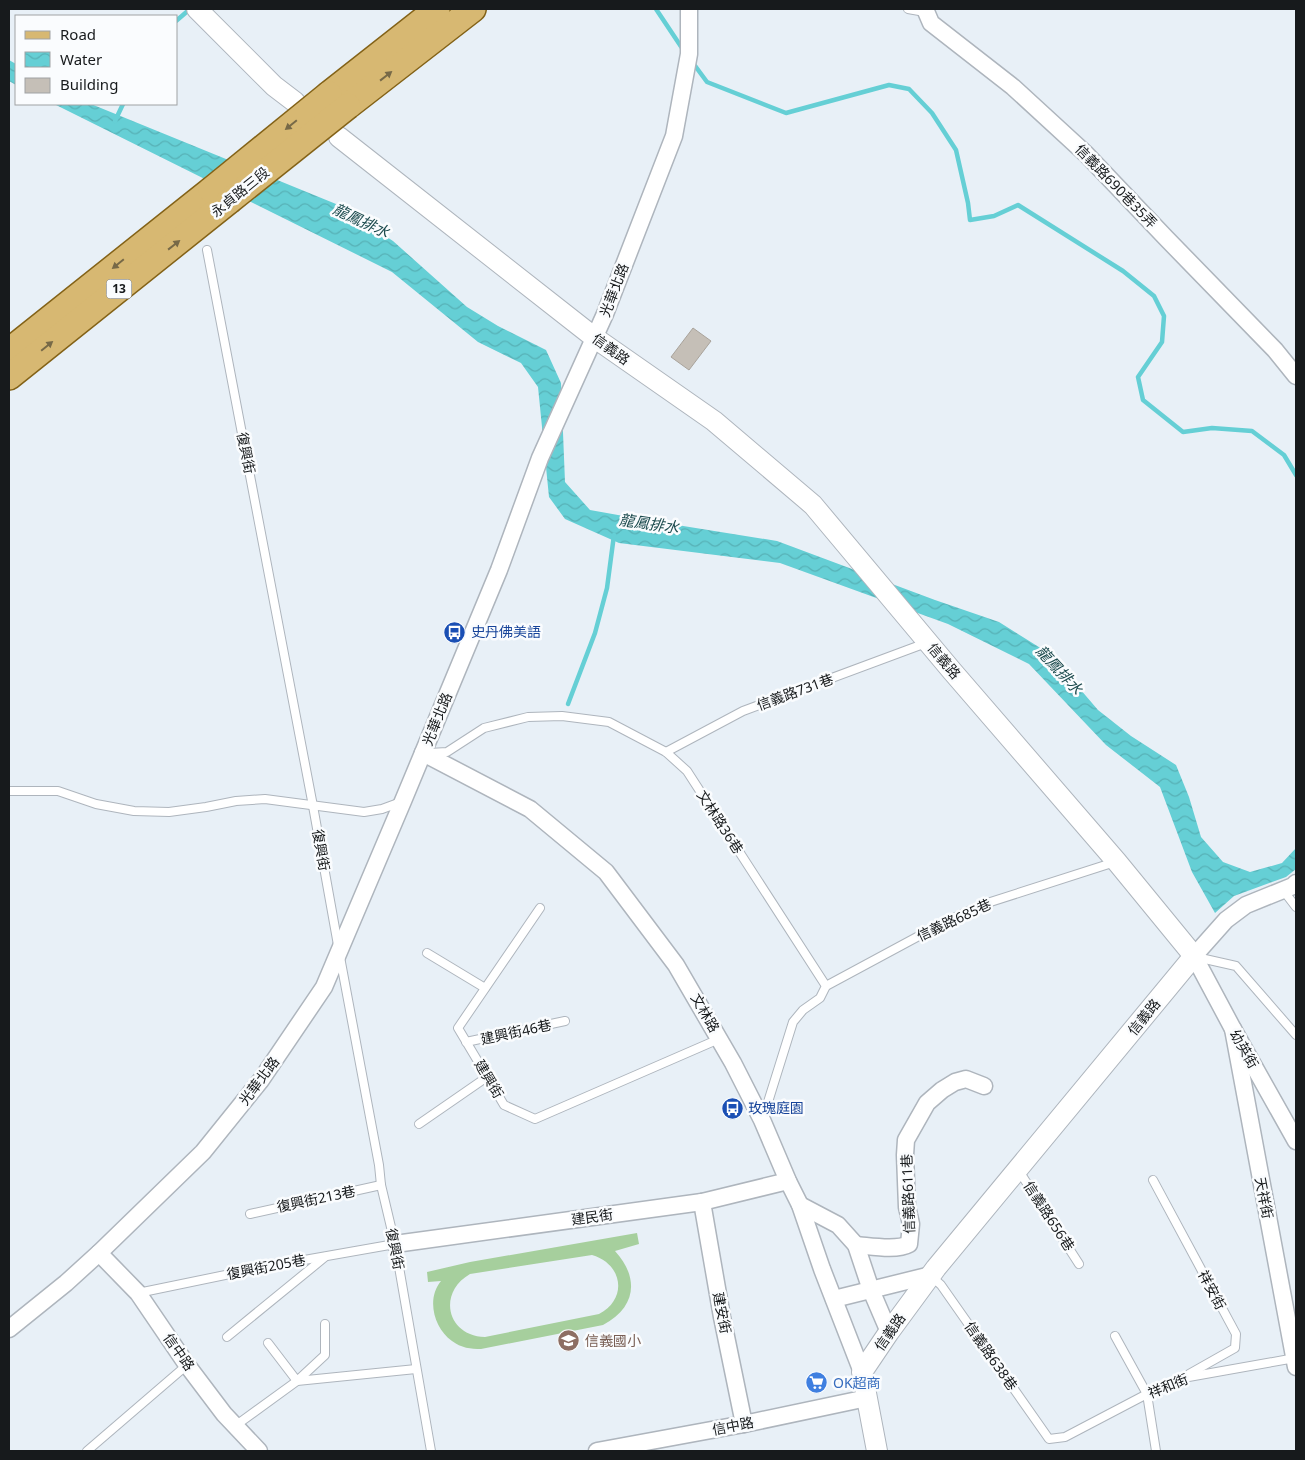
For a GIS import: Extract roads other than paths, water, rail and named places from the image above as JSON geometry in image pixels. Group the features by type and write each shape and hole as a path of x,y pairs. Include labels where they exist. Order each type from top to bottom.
{"main road":[{"name":"永貞路三段","path":"9,377 220,195 338,100 437,9"},
{"name":"永貞路三段","path":"338,100 473,9"},
{"name":"永貞路三段","path":"9,351 220,195"}],"street":[{"path":"197,9 274,86 294,102"},
{"name":"光華北路","path":"9,1329 66,1283 203,1152 261,1080 324,987 499,570 540,458 595,338 674,136 689,54 689,9"},
{"name":"信義路690巷35弄","path":"926,10 931,23 1013,87 1086,154 1275,350 1296,376"},
{"name":"信義路","path":"339,137 595,338 714,421 813,505 1117,862 1194,956 931,1275 862,1372"},
{"name":"文林路","path":"423,753 530,809 606,872 676,964 733,1063 762,1120 800,1205 862,1372"},
{"path":"1194,956 1226,920 1246,905 1290,887"},
{"name":"幼英街","path":"1194,956 1296,1140"},
{"name":"天祥街","path":"1233,1028 1295,1363"},
{"name":"信義路611巷","path":"856,1245 890,1247 908,1244 911,1224 907,1198 906,1140 927,1103 942,1090 955,1082 966,1080 984,1086"},
{"name":"建民街","path":"395,1244 702,1202 788,1181"},
{"name":"建安街","path":"702,1202 722,1317 744,1424"},
{"path":"800,1205 838,1225 856,1245 871,1290 889,1332"},
{"name":"信中路","path":"99,1252 138,1293 187,1365 224,1414 259,1451"},
{"path":"834,1299 931,1275"},
{"path":"862,1372 877,1451"},
{"name":"信中路","path":"598,1451 645,1447 867,1398"}],"lane":[{"path":"908,9 926,10"},
{"name":"復興街","path":"207,250 313,806 379,1165 381,1185 395,1244 431,1451"},
{"name":"信義路731巷","path":"666,752 743,711 928,642"},
{"name":"文林路36巷","path":"423,753 447,752 484,728 528,717 562,716 609,722 666,752 687,771 826,986"},
{"path":"9,791 58,791 96,804 134,811 169,812 206,808 236,800 266,799 364,812 382,809 403,801"},
{"name":"信義路685巷","path":"826,986 981,904 1117,862"},
{"path":"1290,887 1296,907"},
{"name":"建興街","path":"540,908 458,1028 504,1105 535,1118 719,1039"},
{"path":"427,953 485,988"},
{"path":"1194,956 1236,966 1296,1035"},
{"path":"762,1120 793,1022 803,1010 820,998 826,986"},
{"name":"建興街46巷","path":"466,1042 565,1021"},
{"path":"420,1124 487,1076"},
{"name":"信義路656巷","path":"1018,1169 1079,1264"},
{"name":"祥安街","path":"1153,1180 1236,1334 1235,1348 1183,1378"},
{"name":"復興街213巷","path":"250,1214 381,1185"},
{"name":"復興街205巷","path":"138,1293 259,1268 395,1244"},
{"path":"227,1337 327,1256"},
{"name":"信義路638巷","path":"931,1275 1049,1439"},
{"path":"235,1426 297,1381 325,1355 324,1324"},
{"path":"1115,1336 1147,1394 1156,1451"},
{"path":"268,1343 297,1381"},
{"name":"祥和街","path":"1049,1439 1065,1438 1147,1394 1183,1378 1295,1363"},
{"path":"87,1451 187,1365"},
{"path":"297,1381 416,1369"}],"water":[{"path":"9,60 15,63 15,84 9,81"},
{"name":"龍鳳排水","path":"56,105 93,105 336,204 393,241 467,307 498,326 546,350 561,383 565,482 590,510 777,541 999,622 1050,654 1098,710 1131,736 1176,765 1189,797 1201,837 1223,862 1250,872 1282,863 1296,848 1296,869 1286,877 1234,896 1215,913 1192,872 1160,787 1106,745 1029,664 948,624 780,563 619,543 565,519 549,497 538,387 521,363 478,342 392,272"}],"waterway":[{"path":"178,19 190,9"},
{"path":"656,9 684,51"},
{"path":"693,63 707,82 786,113 889,85 909,89 932,113 956,150 970,220 994,216 1018,205 1123,271 1154,296 1164,316 1162,342 1138,377 1143,400 1183,432 1212,428 1252,431 1284,455 1296,475"},
{"path":"115,121 123,105"},
{"name":"龍鳳排水","path":"568,704 595,633 607,588 614,535"}],"place":[{"name":"史丹佛美語","path":"455,632"},
{"name":"玫瑰庭園","path":"732,1108"},
{"name":"信義國小","path":"569,1341"},
{"name":"OK超商","path":"817,1383"}]}
